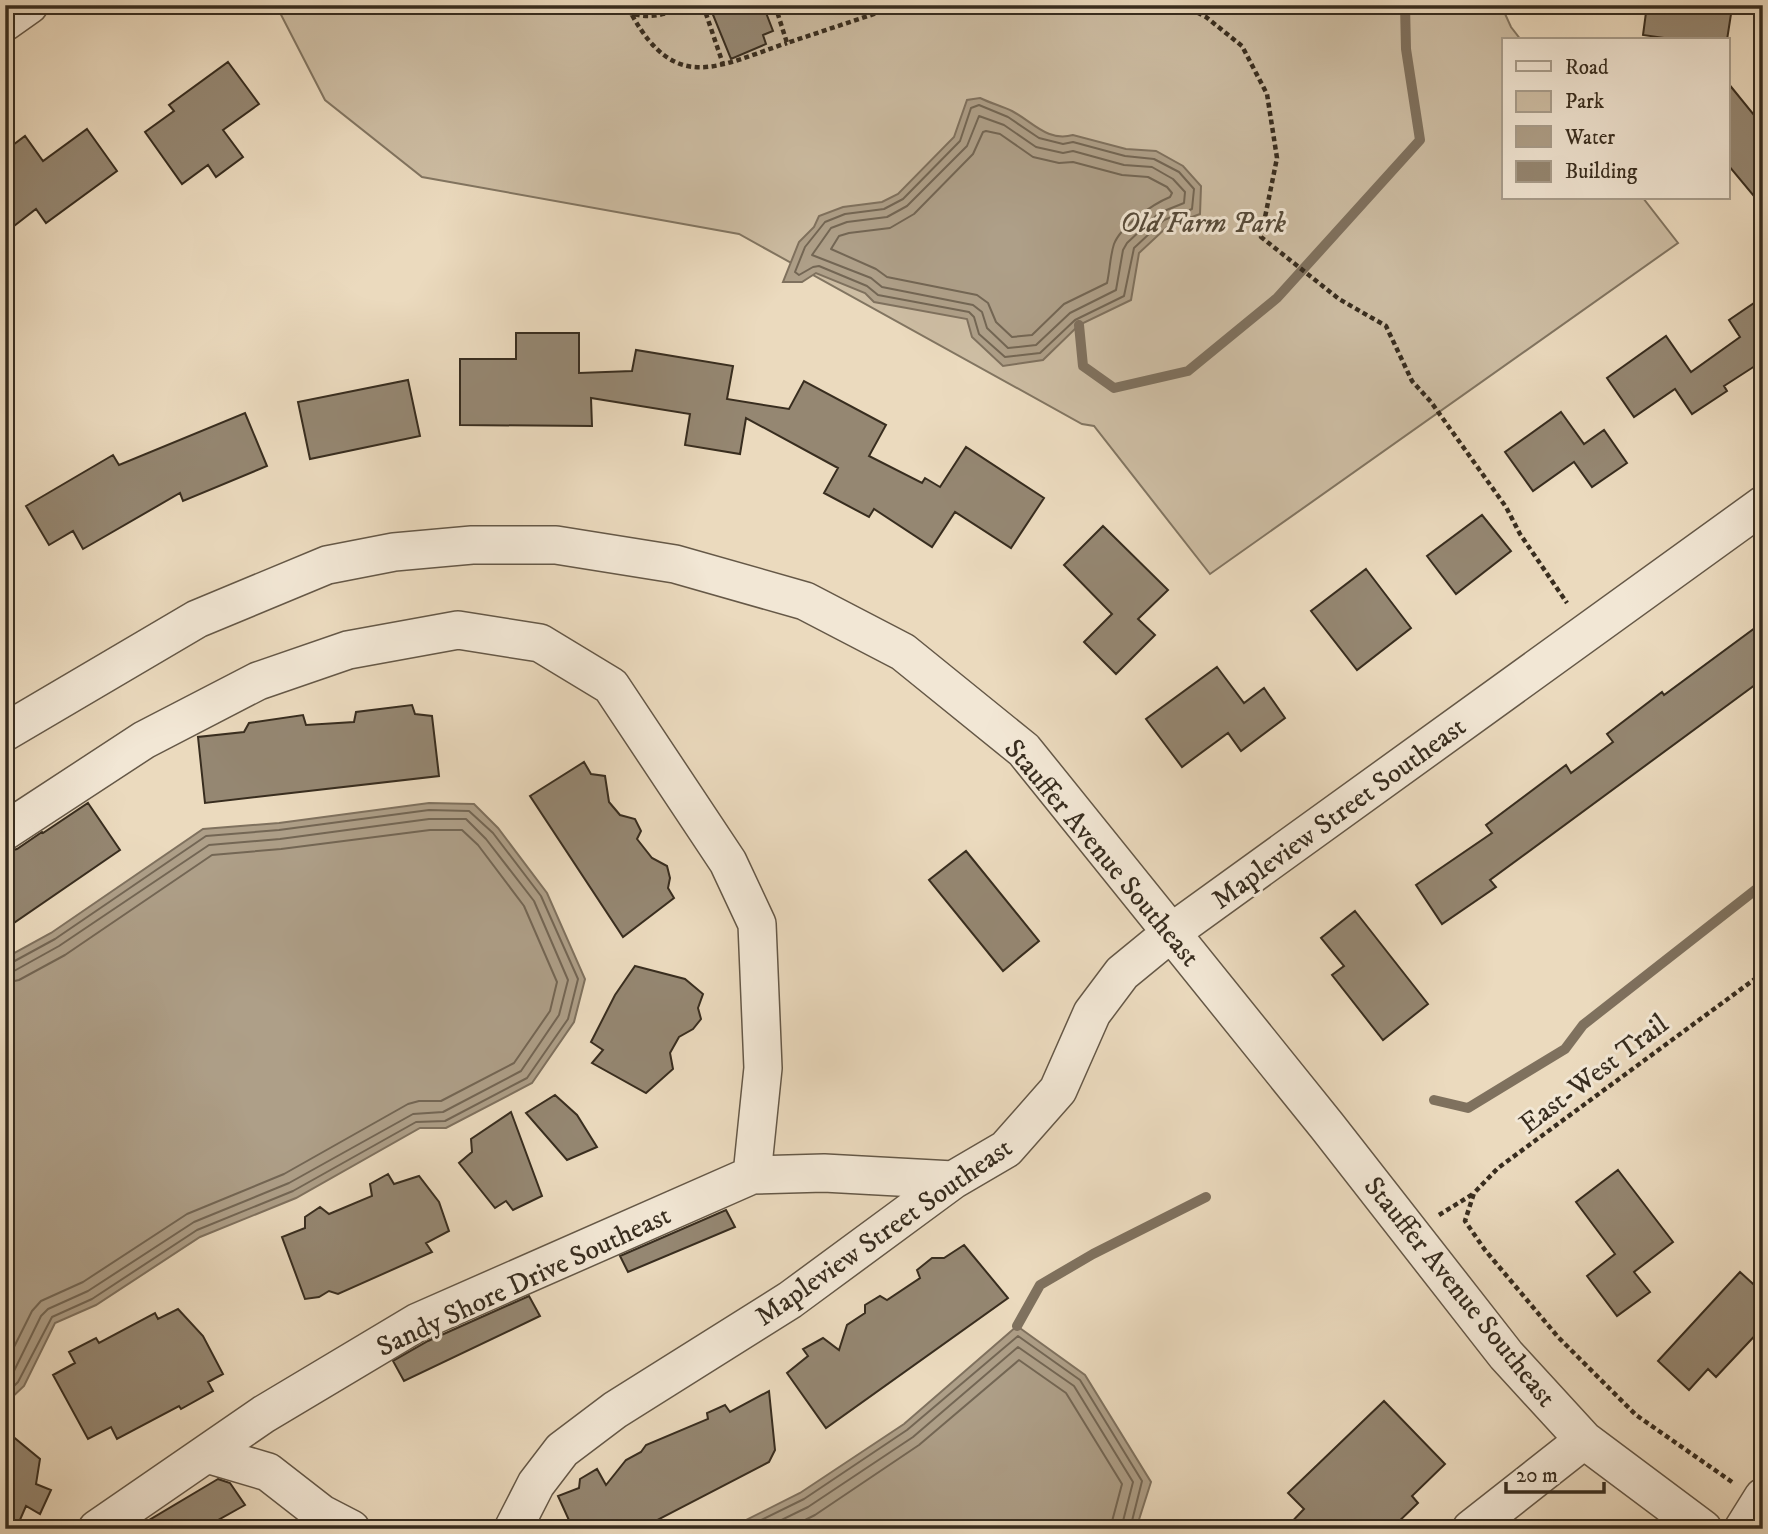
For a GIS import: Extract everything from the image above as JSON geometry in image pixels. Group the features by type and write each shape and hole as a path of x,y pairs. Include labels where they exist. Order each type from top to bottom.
{"street":[{"path":"5,22 29,5"},
{"name":"Mapleview Street Southeast","path":"513,1529 536,1484 562,1450 615,1410 790,1300 953,1180 1006,1149 1058,1090 1092,1013 1122,973 1172,932 1763,505"},
{"name":"Stauffer Avenue Southeast","path":"5,732 197,620 327,565 394,552 472,545 556,545 675,564 805,601 903,652 1024,750 1172,932 1506,1355 1584,1440 1703,1529"},
{"path":"5,831 144,740 258,681 348,650 458,630 540,643 611,686 728,862 757,924 763,1068 752,1175"},
{"name":"Sandy Shore Drive Southeast","path":"97,1529 264,1414 418,1322 752,1175 824,1173 953,1180"},
{"path":"1471,1529 1584,1440"},
{"path":"207,1454 268,1472 322,1514 351,1529"}],"path":[{"path":"611,5 632,15 654,16 689,5"},
{"path":"703,5 723,64"},
{"path":"775,5 787,43"},
{"path":"632,15 652,45 688,68 711,68 901,5"},
{"path":"1182,5 1206,18 1242,46 1267,94 1277,158 1261,237 1339,299 1386,326 1412,381 1431,402 1506,507 1520,534 1588,630"},
{"name":"East-West Trail","path":"1756,1508 1723,1477 1636,1415 1558,1338 1485,1250 1465,1221 1474,1194 1498,1168 1763,973"}],"green space":[{"name":"Old Farm Park","path":"276,5 1501,5 1519,38 1502,38 1502,200 1645,200 1678,243 1210,574 1094,426 1082,424 739,234 422,177 325,100"}],"water":[{"path":"980,98 1012,111 1055,136 1073,135 1126,149 1156,151 1183,166 1201,186 1200,214 1168,226 1139,253 1131,300 1079,325 1043,360 1003,366 972,337 967,319 874,302 865,293 816,273 802,282 783,282 799,242 814,227 819,216 843,207 882,202 898,194 954,137 967,100"},
{"path":"429,803 474,804 498,828 547,893 585,979 574,1022 532,1083 446,1128 420,1128 296,1198 200,1237 96,1305 55,1323 24,1386 5,1404 5,958 51,933 203,829 279,823"},
{"path":"1017,1326 1085,1375 1151,1482 1136,1529 728,1529 800,1493 904,1424"}],"building":[{"path":"709,5 763,5 773,31 763,35 766,44 731,59"},
{"path":"1647,5 1695,5 1694,9 1731,14 1727,38 1664,38 1643,35"},
{"path":"228,62 259,104 223,130 243,157 216,177 208,165 182,184 145,132 174,111 169,105"},
{"path":"1730,85 1763,126 1763,207 1730,167"},
{"path":"87,129 117,171 46,223 36,209 5,233 5,151 25,136 43,161"},
{"path":"1763,297 1763,371 1758,364 1724,386 1727,391 1692,414 1675,389 1634,417 1607,378 1666,336 1691,372 1740,337 1729,320"},
{"path":"516,333 579,333 579,373 632,371 636,350 733,366 727,399 789,409 804,381 886,425 869,456 922,483 925,478 940,487 966,447 1044,498 1011,548 955,512 932,547 874,509 869,517 824,493 838,468 746,418 740,454 685,445 690,414 591,398 592,426 460,425 460,359 516,359"},
{"path":"408,380 420,436 310,459 298,402"},
{"path":"1561,412 1584,444 1604,430 1627,463 1592,487 1574,462 1533,491 1505,452"},
{"path":"245,413 267,466 183,501 180,493 83,549 73,531 49,545 26,506 113,455 119,465"},
{"path":"1482,515 1511,551 1456,594 1427,556"},
{"path":"1103,526 1168,590 1138,619 1155,635 1116,674 1084,642 1112,614 1064,565"},
{"path":"1366,569 1411,628 1357,670 1311,611"},
{"path":"1763,622 1763,679 1490,880 1496,887 1442,924 1416,885 1492,833 1486,825 1566,765 1571,773 1613,742 1607,734"},
{"path":"1217,667 1244,703 1264,688 1285,718 1241,751 1228,733 1182,767 1146,719"},
{"path":"412,705 415,714 432,716 439,776 205,803 198,737 244,732 249,723 303,715 306,725 354,722 356,712"},
{"path":"584,762 591,774 605,776 609,802 620,815 635,819 641,831 637,839 652,858 667,866 670,878 668,888 674,898 623,937 530,796"},
{"path":"88,803 120,850 5,929 5,852 17,849"},
{"path":"966,851 1039,941 1003,971 929,880"},
{"path":"1355,911 1428,1004 1383,1040 1332,975 1344,966 1321,938"},
{"path":"635,966 685,979 703,994 698,1008 701,1019 693,1029 679,1037 670,1053 673,1069 646,1093 592,1063 603,1050 591,1042 615,995"},
{"path":"555,1095 577,1115 597,1147 567,1160 526,1113"},
{"path":"511,1112 542,1196 513,1210 506,1201 495,1208 459,1163 472,1152 471,1139"},
{"path":"1618,1170 1673,1242 1634,1272 1650,1292 1617,1316 1587,1276 1615,1254 1576,1202"},
{"path":"388,1174 394,1184 419,1176 439,1202 449,1231 426,1243 432,1252 338,1294 329,1291 319,1297 305,1299 282,1237 305,1228 305,1217 320,1207 329,1214 372,1196 370,1184"},
{"path":"726,1210 735,1227 628,1272 620,1256"},
{"path":"964,1245 1008,1298 826,1428 787,1373 808,1356 803,1349 823,1338 839,1350 847,1325 865,1313 865,1305 880,1296 887,1300 920,1278 917,1270 932,1258 944,1258"},
{"path":"1740,1272 1763,1293 1763,1327 1716,1377 1708,1369 1689,1390 1658,1361"},
{"path":"529,1296 540,1316 404,1381 393,1361 428,1341"},
{"path":"178,1309 203,1336 223,1374 208,1382 213,1391 117,1439 111,1427 88,1439 53,1375 75,1363 69,1352 96,1338 99,1343 155,1313 158,1319"},
{"path":"769,1391 775,1450 769,1462 640,1529 573,1529 558,1496 579,1488 580,1479 597,1469 606,1485 626,1460 641,1452 646,1445 708,1419 707,1413 725,1405 730,1412"},
{"path":"1384,1401 1445,1464 1412,1496 1418,1503 1391,1529 1285,1529 1304,1509 1288,1493"},
{"path":"5,1430 40,1459 36,1484 51,1490 40,1514 26,1506 16,1529 5,1529"},
{"path":"218,1479 230,1483 245,1505 202,1529 134,1529"}],"waterway":[{"path":"1079,325 1083,366 1114,388 1188,371 1277,298 1420,140 1406,49 1405,5"},
{"path":"1434,1100 1468,1108 1565,1049 1583,1025 1763,884"},
{"path":"1017,1326 1040,1285 1093,1254 1206,1197"}]}
